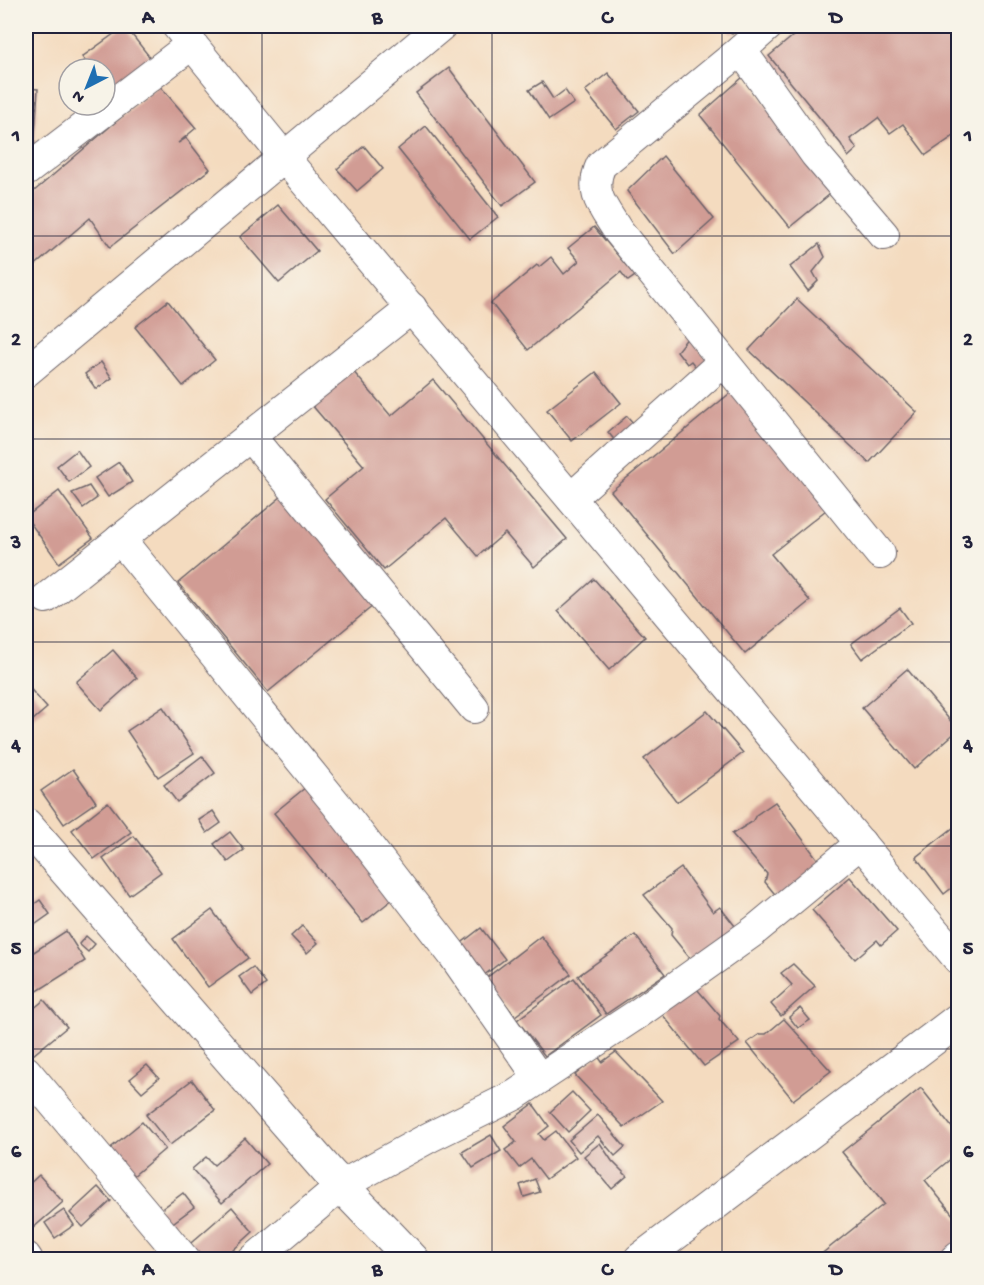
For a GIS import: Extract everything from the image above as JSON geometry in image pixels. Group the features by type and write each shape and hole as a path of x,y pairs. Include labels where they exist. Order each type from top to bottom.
{"street":[{"path":"26,372 441,26"},
{"path":"768,26 741,51 601,165 596,176 595,191 618,231 880,554"},
{"path":"26,171 185,35 958,959"},
{"path":"741,51 815,154 884,235"},
{"path":"46,598 412,308"},
{"path":"571,498 723,362"},
{"path":"251,436 474,708"},
{"path":"120,539 338,805 453,955 539,1078"},
{"path":"26,825 342,1185 413,1260"},
{"path":"253,1260 342,1185 514,1095 639,1013 754,931 861,843"},
{"path":"640,1260 958,1020"},
{"path":"26,1071 185,1260"},
{"path":"954,1260 958,1256"}],"building":[{"path":"125,26 152,60 117,85 117,57 82,57"},
{"path":"726,26 743,26 732,34"},
{"path":"805,26 956,26 958,28 958,133 926,155 903,124 890,133 878,118 850,139 857,149 848,157 841,144 769,56"},
{"path":"449,68 535,182 502,206 416,93"},
{"path":"608,73 639,111 616,129 585,91"},
{"path":"743,77 835,190 790,227 700,115"},
{"path":"542,82 553,99 565,90 574,103 549,120 529,90"},
{"path":"159,85 196,128 178,143 186,138 210,169 110,247 90,218 26,273 26,198"},
{"path":"26,88 38,89 34,150 26,157"},
{"path":"426,126 498,217 470,239 398,149"},
{"path":"364,146 383,169 357,191 337,169"},
{"path":"663,156 714,219 675,254 627,191"},
{"path":"278,205 317,251 279,283 240,237"},
{"path":"594,227 635,276 628,281 621,272 528,350 491,303 537,265 539,267 551,257 564,274 579,261 568,248"},
{"path":"819,244 825,257 813,272 818,281 808,291 790,267"},
{"path":"797,299 917,412 869,463 749,350"},
{"path":"168,301 215,360 183,386 135,327"},
{"path":"689,336 713,366 702,375 691,361 687,364 677,351"},
{"path":"101,362 112,378 96,389 85,374"},
{"path":"352,370 391,416 433,380 567,539 534,567 505,533 478,556 446,518 384,570 325,499 364,466 311,404"},
{"path":"596,372 621,403 572,441 547,410"},
{"path":"735,389 831,506 771,554 810,601 745,654 611,491"},
{"path":"627,416 640,431 620,447 608,432"},
{"path":"77,450 89,467 69,482 57,466"},
{"path":"119,462 132,482 108,497 95,478"},
{"path":"89,486 97,498 83,508 72,493"},
{"path":"59,491 93,538 59,563 26,517"},
{"path":"288,491 379,601 268,692 178,583"},
{"path":"594,579 645,637 609,670 558,611"},
{"path":"900,608 911,623 862,659 851,644"},
{"path":"113,650 137,678 101,710 76,682"},
{"path":"907,669 958,730 914,769 862,708"},
{"path":"26,684 47,708 26,726"},
{"path":"163,707 194,753 158,777 127,731"},
{"path":"707,711 743,753 677,802 644,759"},
{"path":"202,756 215,773 177,802 164,785"},
{"path":"73,769 96,802 64,824 41,791"},
{"path":"311,783 399,894 363,923 274,813"},
{"path":"108,802 131,832 94,859 72,830"},
{"path":"775,802 822,865 778,898 765,882 767,874 732,834 752,822 756,815"},
{"path":"213,811 221,823 207,833 199,820"},
{"path":"958,824 958,883 944,894 916,857"},
{"path":"230,832 244,850 228,862 214,844"},
{"path":"134,836 161,872 129,895 103,859"},
{"path":"681,868 713,912 720,907 735,926 693,962 671,935 672,928 644,895"},
{"path":"850,877 897,931 881,945 877,940 855,959 812,910"},
{"path":"40,900 50,914 26,931 26,910"},
{"path":"212,910 248,958 208,987 173,939"},
{"path":"302,926 318,943 307,953 291,936"},
{"path":"481,928 505,959 483,976 459,945"},
{"path":"66,931 85,961 36,992 26,975 26,957"},
{"path":"635,935 665,974 606,1014 578,976"},
{"path":"86,936 95,944 88,952 79,944"},
{"path":"541,936 571,974 515,1016 485,979"},
{"path":"793,964 815,986 781,1016 771,1004 792,985 781,973"},
{"path":"253,967 266,984 252,995 239,977"},
{"path":"574,978 601,1015 545,1056 517,1020"},
{"path":"697,989 739,1042 704,1066 662,1014"},
{"path":"44,1000 67,1027 28,1059 26,1055 26,1015"},
{"path":"800,1008 810,1020 798,1028 789,1017"},
{"path":"784,1019 831,1071 793,1100 747,1043 760,1034 766,1034"},
{"path":"616,1052 662,1101 624,1127 575,1075 598,1056 602,1062"},
{"path":"147,1065 159,1078 142,1092 130,1079"},
{"path":"192,1080 215,1110 170,1145 146,1115"},
{"path":"921,1088 958,1135 958,1153 925,1180 958,1221 958,1242 936,1260 814,1260 884,1204 842,1152"},
{"path":"572,1092 590,1111 568,1132 550,1112"},
{"path":"533,1104 549,1126 539,1134 544,1140 556,1131 576,1157 546,1179 531,1159 519,1168 505,1150 516,1142 504,1126"},
{"path":"598,1115 625,1147 615,1156 598,1136 579,1152 569,1140"},
{"path":"142,1122 165,1149 125,1183 102,1155"},
{"path":"491,1135 501,1151 473,1168 462,1152"},
{"path":"245,1138 267,1164 222,1203 192,1169 206,1157 214,1165"},
{"path":"600,1143 612,1161 627,1176 612,1189 584,1156"},
{"path":"39,1175 63,1202 26,1234 26,1187"},
{"path":"535,1179 540,1192 524,1197 520,1185"},
{"path":"98,1187 111,1201 83,1227 70,1213"},
{"path":"183,1193 194,1207 162,1231 151,1217"},
{"path":"232,1207 253,1232 222,1260 193,1260 184,1249"},
{"path":"64,1210 74,1225 55,1238 45,1223"}]}
